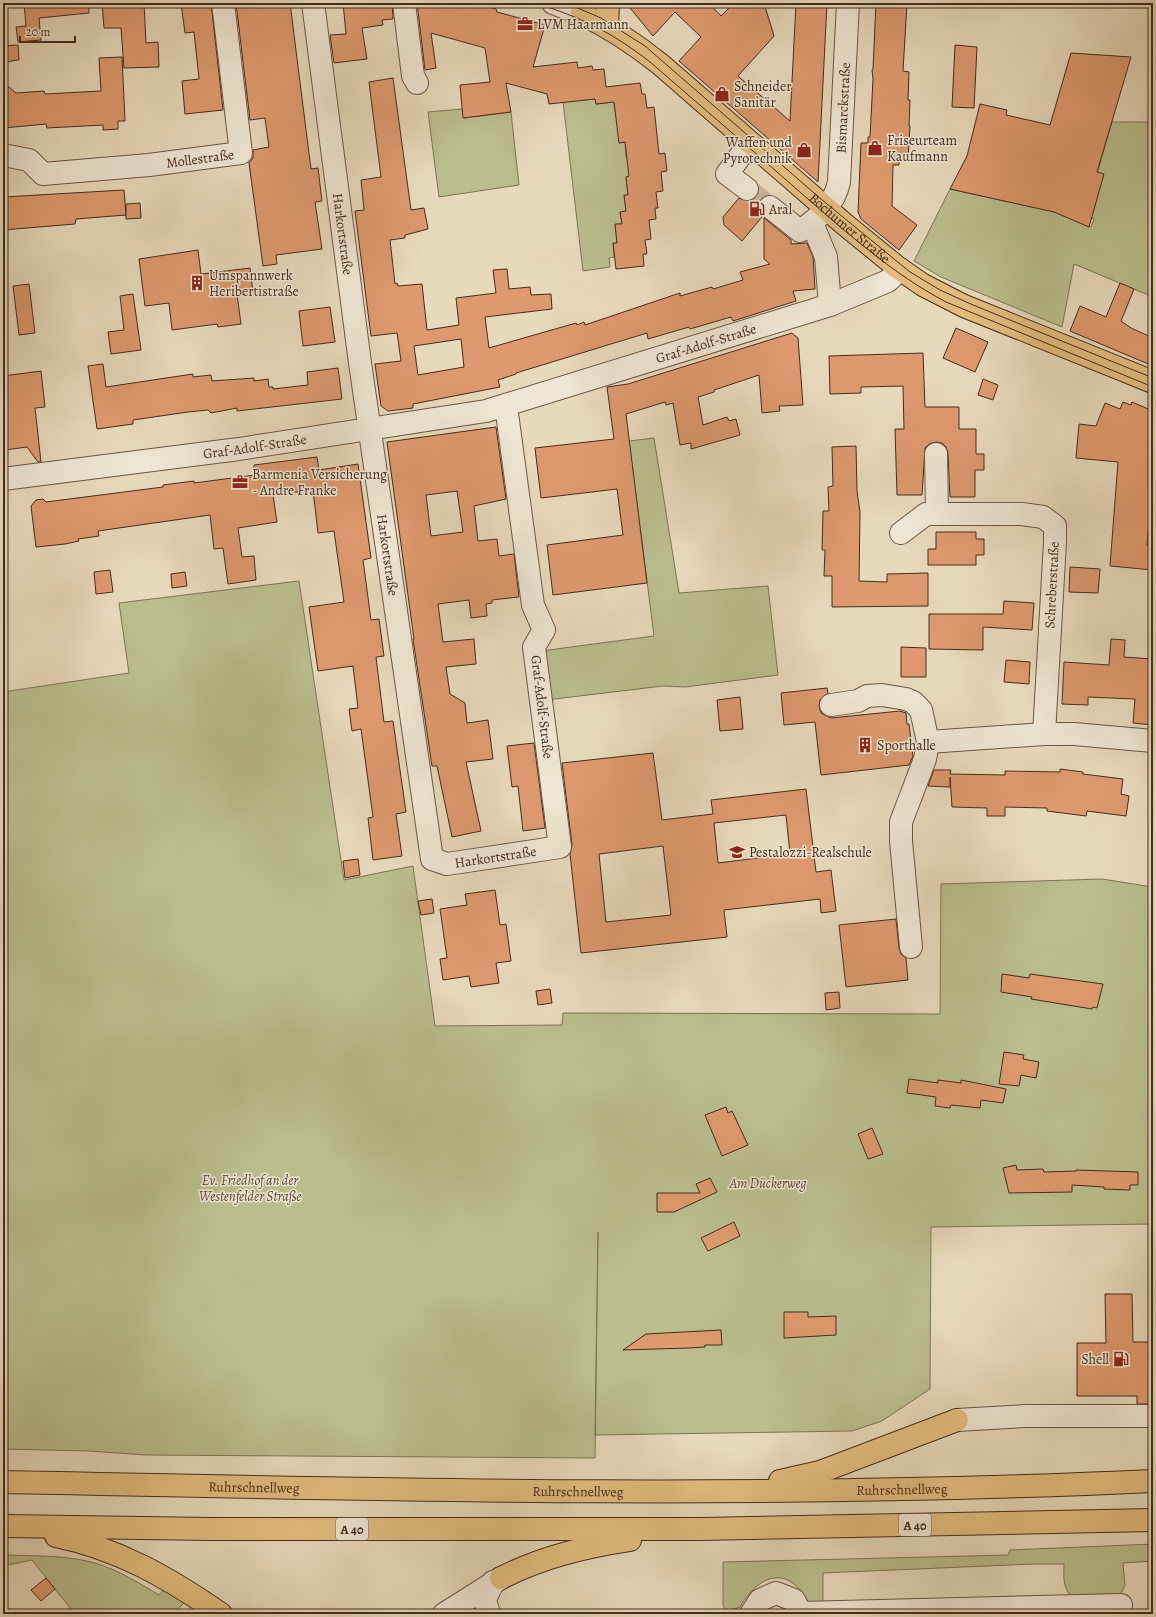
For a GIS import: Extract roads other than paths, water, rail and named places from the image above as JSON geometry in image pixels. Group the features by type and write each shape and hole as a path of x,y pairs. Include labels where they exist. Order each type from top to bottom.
{"main road":[{"path":"607,26 608,3"},
{"name":"Bochumer Straße","path":"583,9 660,64 750,143 820,216 923,285 964,306 1153,382"},
{"path":"728,1492 820,1472 957,1420"},
{"name":"Ruhrschnellweg","path":"3,1482 506,1491 728,1492 1153,1481"},
{"name":"A 40","path":"3,1526 212,1529 701,1529 1153,1520"},
{"path":"3,1526 80,1541 112,1552 178,1584 221,1614"},
{"path":"497,1580 519,1569 586,1547 701,1529"}],"street":[{"name":"Mollestraße","path":"3,155 29,160 44,174 149,165 241,153 223,3"},
{"name":"Harkortstraße","path":"313,3 360,363 371,430 432,859 447,864 560,847"},
{"path":"404,3 413,76 417,83"},
{"path":"553,3 583,9"},
{"name":"Bismarckstraße","path":"820,216 836,193 839,182 848,3"},
{"path":"747,189 727,174 750,143"},
{"path":"770,207 800,231 820,216 826,257 830,305"},
{"name":"Graf-Adolf-Straße","path":"3,479 239,449 371,430 486,411 830,305 888,281 900,269"},
{"name":"Graf-Adolf-Straße","path":"506,406 533,605 544,630 534,647 560,847"},
{"path":"936,454 937,514"},
{"name":"Schreberstraße","path":"901,533 926,514 1022,514 1043,517 1054,526 1056,542 1044,734"},
{"path":"831,705 858,701 867,696 882,695 906,699 917,705 921,710 928,742 925,759 901,822 901,841 911,947"},
{"path":"928,742 1044,734 1074,734 1153,741"},
{"path":"957,1420 1025,1416 1153,1416"},
{"path":"444,1614 497,1580"},
{"path":"489,1614 485,1600 497,1580"},
{"path":"751,1614 760,1600 776,1593 794,1600 800,1613 1120,1605 1121,1614"}],"tunnel":[{"path":"747,189 770,207"}],"tram line":[{"path":"535,3 582,20 609,34 636,51 853,238 889,266 926,291 946,302 1153,387"},
{"path":"566,3 601,18 645,46 821,199 910,272 940,290 973,305 1153,378"}],"place":[{"name":"LVM Haarmann","path":"525,24"},
{"name":"Schneider Sanitär","path":"722,94"},
{"name":"Friseurteam Kaufmann","path":"875,148"},
{"name":"Waffen und Pyrotechnik","path":"804,150"},
{"name":"Aral","path":"757,209"},
{"name":"Umspannwerk Heribertistraße","path":"197,283"},
{"name":"Barmenia Versicherung - Andre Franke","path":"240,482"},
{"name":"Sporthalle","path":"865,745"},
{"name":"Pestalozzi-Realschule","path":"737,852"},
{"name":"Shell","path":"1121,1359"}],"park label":[{"name":"Am Dückerweg","path":"768,1183"},
{"name":"Ev. Friedhof an der Westenfelder Straße","path":"250,1188"}]}
